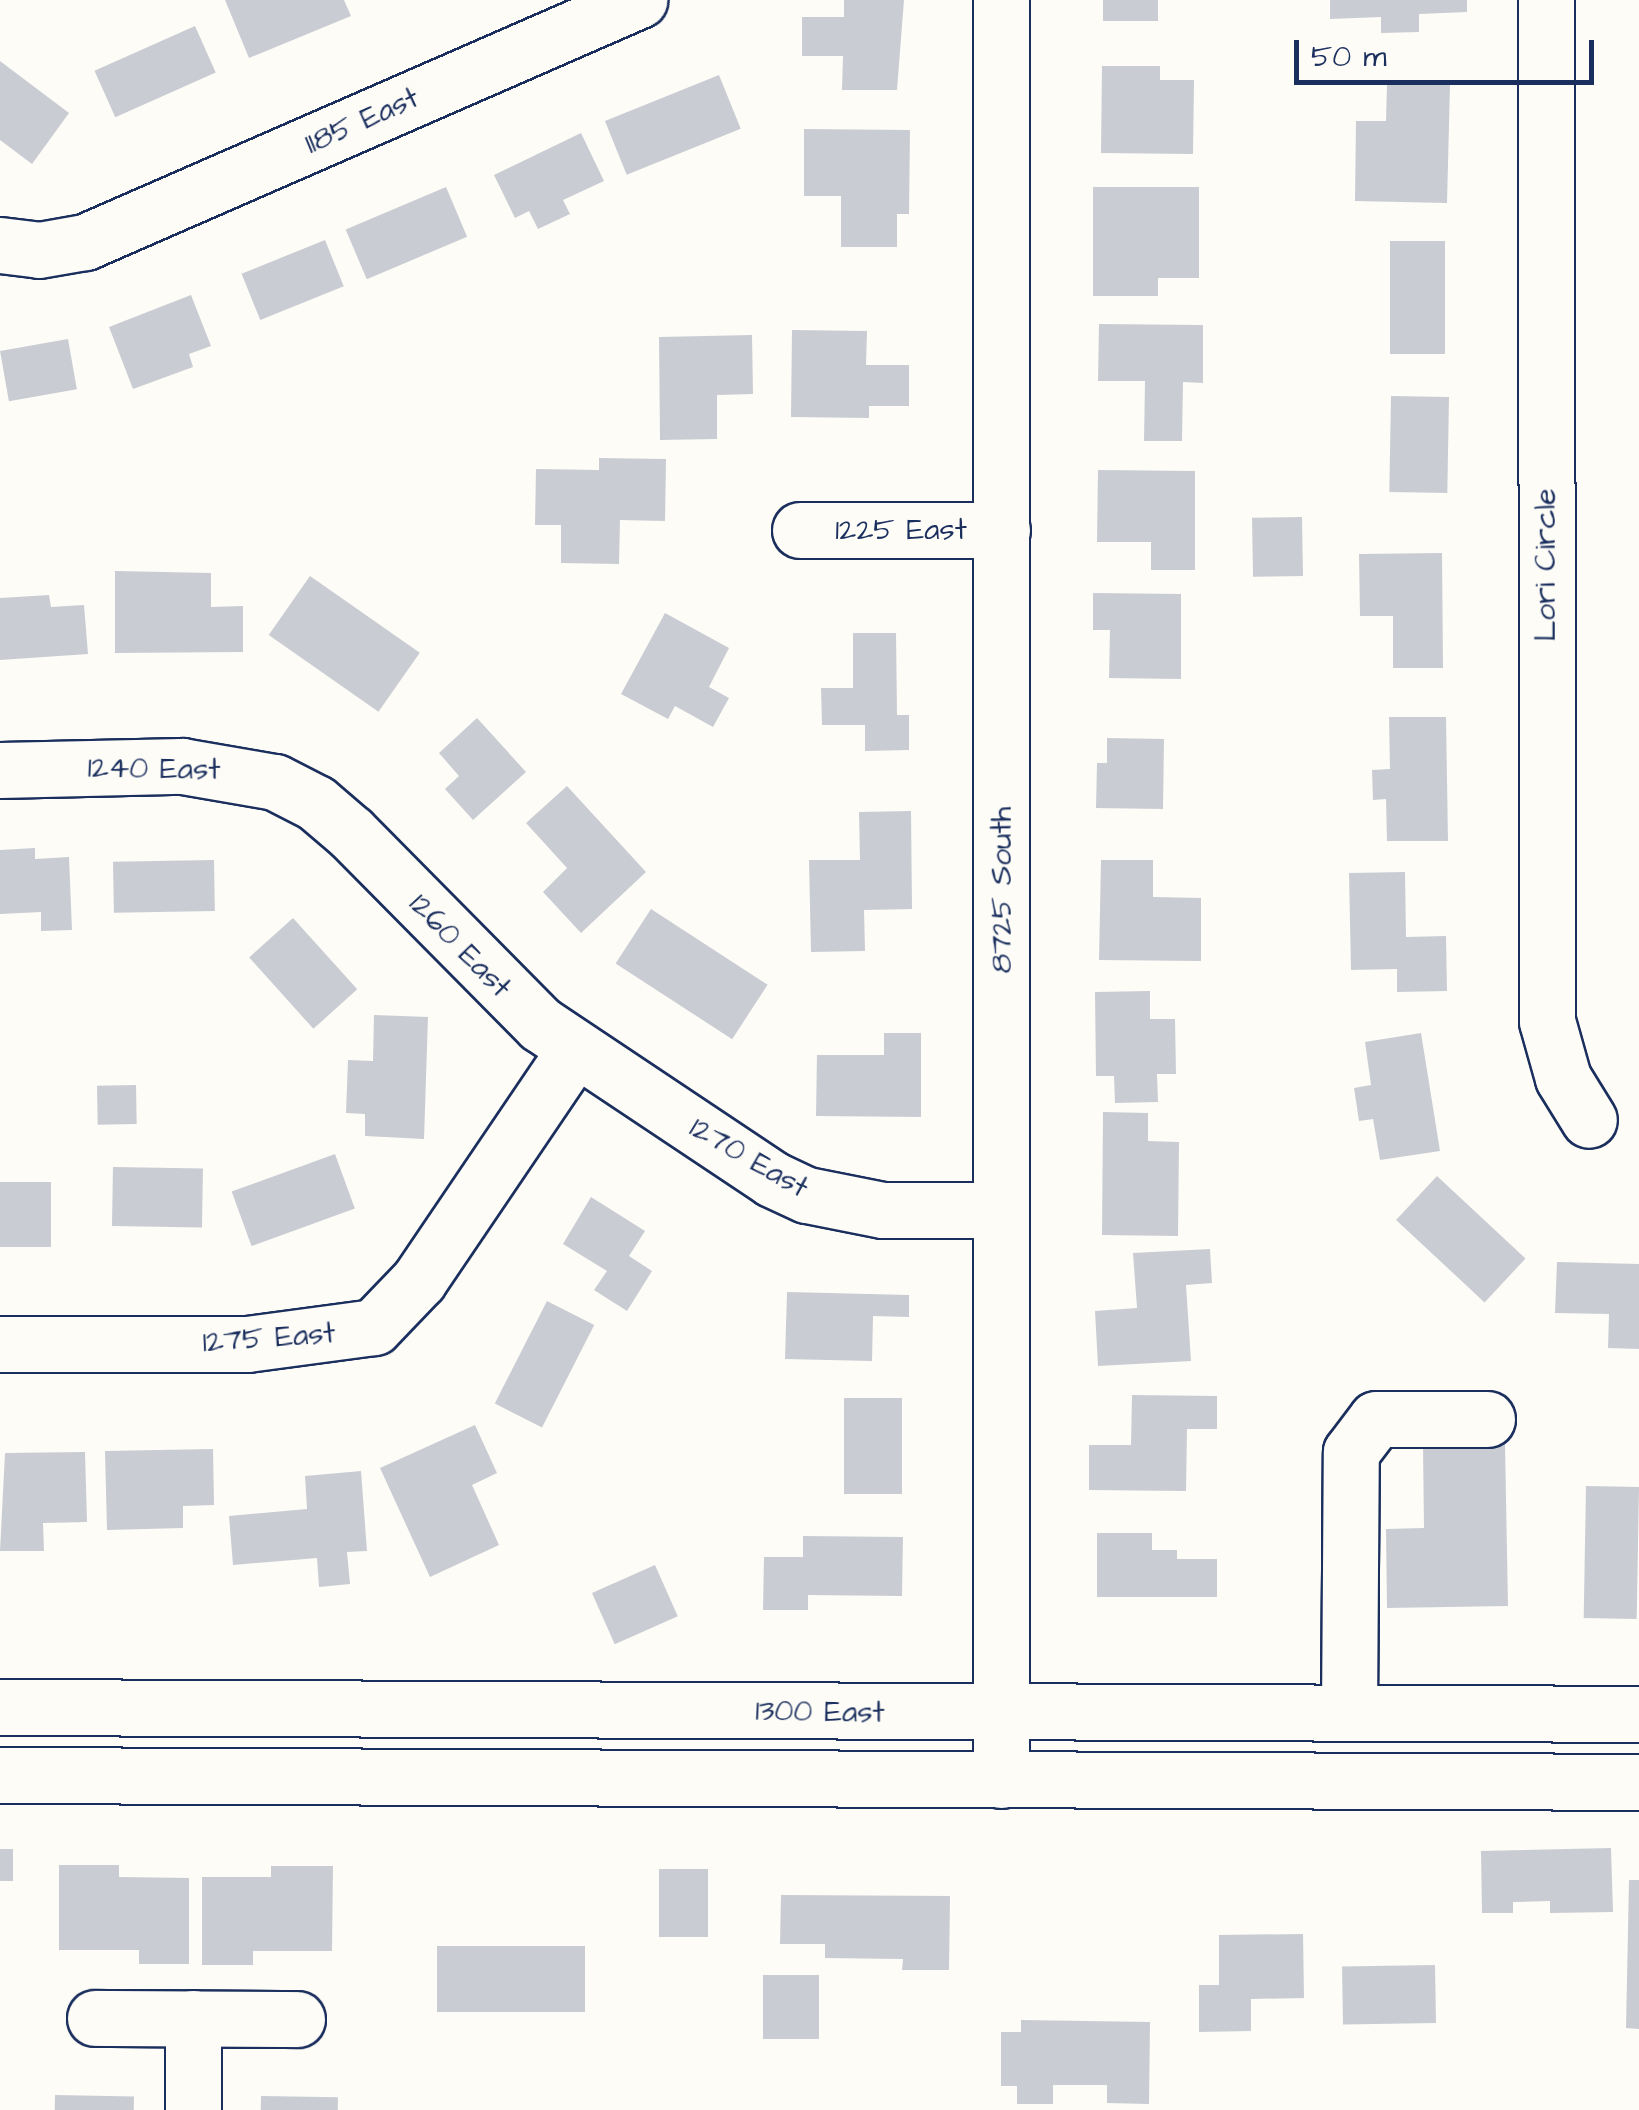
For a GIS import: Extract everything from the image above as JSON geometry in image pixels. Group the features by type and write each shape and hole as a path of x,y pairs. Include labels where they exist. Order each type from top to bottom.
{"street":[{"name":"1185 East","path":"0,246 39,250 85,242 639,0"},
{"name":"8725 South","path":"1001,0 1001,1780"},
{"name":"Lori Circle","path":"1546,0 1546,1021 1562,1078 1588,1120"},
{"name":"1225 East","path":"800,530 1002,530"},
{"name":"1240 East","path":"0,770 231,770 302,796 351,833"},
{"name":"1260 East","path":"351,833 506,995 575,1050"},
{"name":"1270 East","path":"575,1050 807,1195 882,1210 1001,1210"},
{"name":"1275 East","path":"0,1344 247,1344 374,1327 419,1280 575,1050"},
{"path":"1349,1713 1350,1452 1376,1418 1486,1419"},
{"name":"1300 East","path":"0,1707 1639,1714"},
{"path":"0,1775 1639,1782"},
{"path":"95,2018 297,2019"},
{"path":"193,2018 193,2110"}],"building":[{"path":"225,0 344,0 351,16 249,58"},
{"path":"844,0 904,0 897,90 842,90 843,56 802,56 802,17 844,17"},
{"path":"1103,0 1158,0 1158,21 1103,21"},
{"path":"1330,0 1467,0 1467,12 1419,14 1419,32 1381,33 1381,17 1330,19"},
{"path":"195,26 216,73 115,117 95,71"},
{"path":"0,61 69,113 32,164 0,140"},
{"path":"1102,66 1160,66 1160,80 1194,80 1193,154 1101,153"},
{"path":"719,75 741,129 627,175 605,121"},
{"path":"1387,84 1450,85 1447,203 1355,201 1356,121 1386,121"},
{"path":"804,129 910,130 909,214 897,214 897,247 841,247 841,196 804,196"},
{"path":"581,133 604,181 563,200 570,214 538,229 529,211 515,218 494,175"},
{"path":"446,187 467,237 367,279 346,230"},
{"path":"1093,187 1199,187 1199,278 1158,278 1158,296 1093,296"},
{"path":"325,240 344,286 260,320 242,274"},
{"path":"1390,241 1445,241 1445,354 1390,354"},
{"path":"191,295 211,346 189,354 193,367 133,389 109,327"},
{"path":"1099,324 1203,325 1203,383 1183,382 1182,441 1144,441 1145,381 1098,381"},
{"path":"792,330 867,331 866,365 909,365 909,406 869,406 869,418 791,417"},
{"path":"752,335 753,394 717,395 717,439 660,440 659,337"},
{"path":"68,339 77,389 9,401 0,351"},
{"path":"1391,396 1449,397 1447,493 1389,492"},
{"path":"599,458 666,459 665,521 620,520 619,564 561,563 561,525 535,525 536,469 599,470"},
{"path":"1098,470 1195,471 1195,570 1151,570 1151,542 1097,542"},
{"path":"1302,517 1303,576 1253,577 1252,518"},
{"path":"1442,553 1443,668 1393,668 1393,616 1360,616 1359,554"},
{"path":"115,571 211,573 211,607 243,606 243,652 115,653"},
{"path":"310,576 420,653 378,712 269,635"},
{"path":"1093,593 1181,594 1181,679 1109,678 1110,630 1093,630"},
{"path":"49,595 51,607 84,605 88,654 0,660 0,598"},
{"path":"665,613 729,648 709,687 729,698 713,727 675,706 668,719 621,694"},
{"path":"853,633 896,633 897,715 909,715 909,750 865,751 865,725 822,725 821,688 853,688"},
{"path":"1389,717 1446,717 1448,841 1387,841 1386,799 1373,800 1372,770 1390,769"},
{"path":"477,718 526,772 473,820 445,789 459,776 439,753"},
{"path":"1107,738 1164,739 1163,809 1096,808 1097,763 1107,763"},
{"path":"567,786 646,872 581,933 543,892 567,868 526,823"},
{"path":"911,811 912,909 864,910 865,951 811,952 809,860 860,860 859,812"},
{"path":"35,848 35,859 69,857 72,930 41,931 41,912 0,914 0,850"},
{"path":"214,860 215,911 114,913 113,862"},
{"path":"1101,860 1153,860 1153,897 1201,898 1201,961 1099,960"},
{"path":"1405,872 1406,937 1446,936 1447,991 1397,992 1397,969 1351,970 1349,873"},
{"path":"651,909 768,985 732,1039 616,964"},
{"path":"293,918 357,989 313,1029 249,957"},
{"path":"1150,991 1150,1019 1175,1019 1176,1074 1157,1074 1158,1102 1115,1103 1114,1076 1096,1076 1095,992"},
{"path":"374,1015 428,1017 424,1139 365,1136 365,1114 346,1113 348,1060 373,1061"},
{"path":"884,1033 921,1033 921,1117 816,1116 817,1055 884,1055"},
{"path":"1421,1033 1440,1151 1380,1160 1373,1119 1359,1121 1354,1088 1371,1085 1365,1042"},
{"path":"136,1085 137,1124 98,1125 97,1086"},
{"path":"1103,1112 1148,1113 1148,1141 1179,1142 1178,1236 1102,1235"},
{"path":"335,1154 355,1209 251,1246 232,1192"},
{"path":"113,1167 203,1169 202,1228 112,1226"},
{"path":"1437,1176 1525,1259 1485,1302 1396,1220"},
{"path":"0,1182 51,1182 51,1247 0,1247"},
{"path":"591,1197 645,1231 629,1256 652,1271 627,1311 594,1290 607,1271 563,1244"},
{"path":"1210,1249 1212,1283 1186,1285 1191,1361 1098,1366 1095,1311 1137,1308 1133,1253"},
{"path":"1557,1262 1639,1264 1639,1349 1608,1348 1609,1314 1555,1313"},
{"path":"787,1292 909,1295 909,1317 873,1316 872,1361 785,1359"},
{"path":"547,1301 594,1325 542,1428 495,1403"},
{"path":"1132,1395 1217,1396 1217,1429 1187,1429 1186,1491 1089,1490 1089,1445 1131,1445"},
{"path":"844,1398 902,1398 902,1494 844,1494"},
{"path":"475,1425 497,1473 472,1485 499,1545 430,1577 380,1468"},
{"path":"1505,1444 1508,1606 1387,1608 1386,1529 1424,1528 1423,1445"},
{"path":"213,1449 214,1505 183,1506 183,1528 107,1530 105,1451"},
{"path":"85,1452 87,1522 43,1523 44,1551 0,1551 5,1453"},
{"path":"361,1471 367,1551 347,1552 350,1584 319,1587 317,1558 233,1565 229,1516 307,1509 305,1476"},
{"path":"1586,1486 1639,1487 1637,1619 1584,1618"},
{"path":"1097,1533 1152,1533 1152,1550 1177,1550 1177,1559 1217,1559 1217,1597 1097,1597"},
{"path":"803,1536 903,1537 902,1596 808,1595 808,1610 763,1610 764,1557 803,1557"},
{"path":"655,1565 678,1616 615,1644 592,1593"},
{"path":"1611,1848 1613,1912 1550,1913 1550,1901 1513,1902 1513,1913 1482,1913 1481,1851"},
{"path":"0,1849 13,1849 13,1881 0,1881"},
{"path":"59,1865 119,1865 119,1877 189,1878 189,1964 139,1964 139,1950 59,1950"},
{"path":"271,1866 333,1866 332,1951 253,1951 253,1965 202,1965 202,1877 271,1877"},
{"path":"659,1869 708,1869 708,1937 659,1937"},
{"path":"1629,1880 1639,1880 1639,2029 1626,2028"},
{"path":"781,1895 950,1896 949,1970 902,1970 903,1959 825,1958 825,1944 780,1944"},
{"path":"1303,1934 1304,1998 1251,1999 1251,2031 1199,2032 1199,1985 1219,1985 1219,1935"},
{"path":"437,1946 585,1946 585,2012 437,2012"},
{"path":"1435,1965 1436,2023 1343,2025 1342,1967"},
{"path":"763,1975 819,1975 819,2039 763,2039"},
{"path":"1021,2020 1150,2022 1149,2104 1107,2103 1107,2085 1053,2085 1053,2104 1017,2104 1017,2086 1001,2086 1001,2032 1021,2032"},
{"path":"55,2095 134,2096 134,2110 55,2110"},
{"path":"261,2096 338,2097 338,2110 261,2110"}]}
